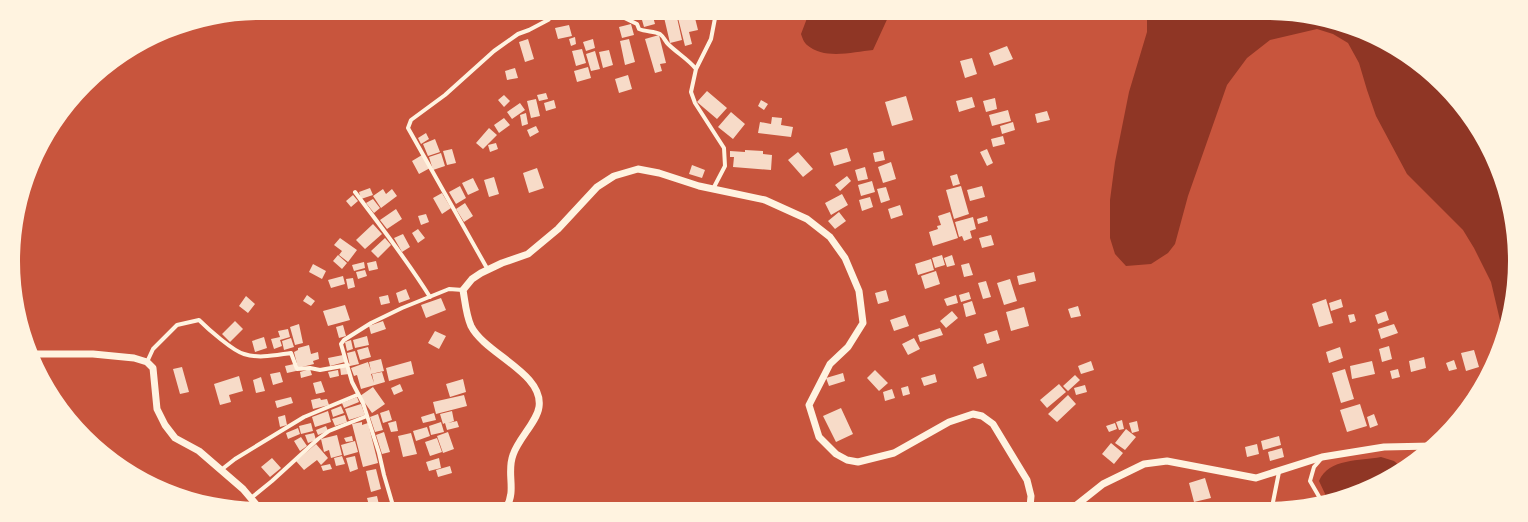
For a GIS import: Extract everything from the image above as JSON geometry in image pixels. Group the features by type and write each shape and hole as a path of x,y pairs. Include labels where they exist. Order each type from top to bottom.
{"street":[{"path":"488,270 408,128 411,120 445,95 494,51 518,34 530,30 548,20"},
{"path":"629,20 637,24 639,29 647,32 655,32 662,36 669,44 689,60 696,69"},
{"path":"713,189 725,166 724,148 695,103 691,92 696,69 711,38 715,20"},
{"path":"463,290 472,279 488,270 528,254 558,229 597,187 614,176 638,169 713,189 765,200 807,219 830,237 845,258 859,291 863,323 848,347 830,364 809,405 819,436 836,454 847,460 858,462 894,453 949,422 973,414 982,416 992,424 1027,480 1030,502"},
{"path":"355,192 371,215 389,235 430,297"},
{"path":"392,502 379,453 363,403 357,395 352,382 341,344 344,340 371,323 402,308 449,289 463,290"},
{"path":"463,290 471,326 493,351 528,379 539,394 539,408 534,420 515,448 511,460 512,489 510,502"},
{"path":"148,362 153,349 177,325 198,320 224,342 243,354 262,357 291,353 297,369 310,368 320,370 348,365"},
{"path":"38,354 93,354 134,358 148,362 153,368 157,409 165,425 175,438 199,451 243,489 254,502"},
{"path":"221,470 304,417 357,395"},
{"path":"251,498 329,431 367,416"},
{"path":"1080,502 1103,484 1144,464 1167,461 1256,478 1279,472 1322,457 1384,447 1421,446"},
{"path":"1319,496 1310,481 1314,467 1322,457"},
{"path":"1273,502 1279,472"}],"shaded area":[{"path":"806,20 887,20 873,50 830,54 814,50 805,43 801,34"},
{"path":"1147,20 1267,20 1298,22 1329,28 1359,38 1388,52 1414,70 1448,102 1458,114 1476,141 1490,169 1500,199 1506,230 1508,261 1506,292 1500,322 1491,282 1474,248 1463,230 1407,174 1376,116 1359,63 1348,43 1333,34 1317,29 1270,40 1247,58 1227,85 1188,196 1175,244 1168,253 1151,264 1126,266 1115,254 1110,238 1110,200 1115,162 1129,92 1147,32"},
{"path":"1381,457 1394,461 1397,464 1388,470 1359,484 1325,495 1319,481 1324,474 1337,464"}],"building":[{"path":"642,20 654,20 655,24 644,27"},
{"path":"665,20 678,20 682,40 670,43"},
{"path":"678,20 696,20 698,30 689,32 692,44 685,46"},
{"path":"631,24 634,35 622,38 619,27"},
{"path":"569,25 572,36 558,39 555,28"},
{"path":"659,35 666,63 660,64 662,71 655,73 645,39"},
{"path":"575,37 576,44 571,46 569,39"},
{"path":"528,39 534,59 525,62 519,42"},
{"path":"593,39 595,48 586,51 583,42"},
{"path":"629,39 635,62 625,65 620,41"},
{"path":"1007,46 1013,59 994,66 989,53"},
{"path":"582,49 586,63 576,66 572,51"},
{"path":"609,50 613,65 603,68 599,52"},
{"path":"595,51 600,69 591,71 586,54"},
{"path":"972,58 977,74 965,78 960,61"},
{"path":"588,67 591,78 577,82 574,71"},
{"path":"515,68 518,78 507,80 505,71"},
{"path":"628,75 632,89 619,93 615,79"},
{"path":"707,91 727,108 717,119 697,102"},
{"path":"546,93 548,99 539,101 537,95"},
{"path":"504,95 510,101 504,107 498,100"},
{"path":"906,96 913,120 892,126 885,102"},
{"path":"972,97 975,107 959,112 956,101"},
{"path":"995,98 997,109 986,112 983,101"},
{"path":"536,99 540,116 531,118 527,101"},
{"path":"554,100 556,108 546,111 544,103"},
{"path":"761,100 768,104 764,110 758,106"},
{"path":"520,103 525,110 512,119 507,112"},
{"path":"1008,110 1011,121 992,126 989,115"},
{"path":"1047,111 1050,120 1037,123 1035,114"},
{"path":"731,112 745,124 733,139 718,127"},
{"path":"526,113 528,124 522,126 520,115"},
{"path":"772,117 782,118 781,125 793,127 791,137 758,133 760,122 771,124"},
{"path":"504,118 510,125 499,133 494,125"},
{"path":"1013,122 1015,130 1002,134 1000,126"},
{"path":"536,126 539,132 530,137 527,130"},
{"path":"489,128 497,135 483,149 476,143"},
{"path":"426,133 429,139 421,144 418,138"},
{"path":"1003,136 1005,144 993,147 991,139"},
{"path":"435,139 440,152 428,156 423,144"},
{"path":"496,143 498,149 490,152 488,145"},
{"path":"847,148 851,161 834,166 830,153"},
{"path":"452,149 456,163 447,165 443,151"},
{"path":"987,149 993,163 987,166 980,152"},
{"path":"745,150 763,151 763,154 772,155 771,170 733,167 734,157 730,157 730,151 745,152"},
{"path":"883,151 885,160 875,162 873,153"},
{"path":"798,152 813,169 803,177 788,160"},
{"path":"441,153 445,166 433,170 429,157"},
{"path":"422,155 430,168 419,174 412,161"},
{"path":"891,162 896,179 883,183 878,167"},
{"path":"692,165 705,170 702,178 689,174"},
{"path":"865,167 868,179 858,181 855,170"},
{"path":"537,168 544,188 529,193 523,173"},
{"path":"957,174 960,184 953,186 950,176"},
{"path":"847,176 851,181 840,191 835,185"},
{"path":"494,177 499,194 489,197 484,180"},
{"path":"473,178 479,190 468,195 462,183"},
{"path":"872,181 875,192 861,196 858,185"},
{"path":"460,186 466,198 456,204 449,192"},
{"path":"961,186 969,214 954,219 946,190"},
{"path":"982,186 985,197 970,201 967,190"},
{"path":"886,187 890,200 881,203 877,189"},
{"path":"370,188 373,195 361,199 359,192"},
{"path":"383,189 386,194 392,189 397,196 381,208 373,196"},
{"path":"442,193 451,208 442,214 433,198"},
{"path":"842,194 848,205 831,215 825,203"},
{"path":"353,195 358,201 351,207 346,201"},
{"path":"870,197 873,207 862,211 859,200"},
{"path":"373,199 380,208 374,213 366,203"},
{"path":"465,203 473,216 464,222 456,209"},
{"path":"900,205 903,215 891,219 888,209"},
{"path":"396,209 402,219 387,229 380,220"},
{"path":"839,212 846,221 835,229 828,221"},
{"path":"950,212 958,238 933,246 929,232 938,229 937,226 941,225 938,216"},
{"path":"426,214 429,222 421,225 418,216"},
{"path":"987,216 988,221 978,224 977,219"},
{"path":"973,217 976,229 970,231 972,238 964,241 962,236 959,237 955,222"},
{"path":"373,224 382,234 365,249 356,240"},
{"path":"418,229 425,238 418,243 412,233"},
{"path":"403,234 410,247 402,252 394,238"},
{"path":"991,235 994,245 982,248 979,238"},
{"path":"340,238 357,250 348,262 339,255 342,251 334,245"},
{"path":"385,238 391,245 378,258 371,251"},
{"path":"338,255 347,263 342,269 333,261"},
{"path":"942,255 945,265 935,268 932,258"},
{"path":"952,255 955,265 947,267 944,258"},
{"path":"931,259 934,270 918,275 915,264"},
{"path":"376,261 378,269 369,271 367,263"},
{"path":"364,262 365,268 354,271 352,265"},
{"path":"969,263 973,275 964,277 961,265"},
{"path":"313,264 326,271 322,279 309,272"},
{"path":"365,270 367,276 358,279 356,272"},
{"path":"936,271 940,284 925,289 921,276"},
{"path":"1034,272 1036,281 1019,285 1017,276"},
{"path":"343,276 345,284 331,288 328,280"},
{"path":"353,278 355,287 348,289 346,279"},
{"path":"1010,279 1017,301 1004,305 997,283"},
{"path":"986,281 991,297 983,299 978,283"},
{"path":"406,289 410,299 399,303 396,293"},
{"path":"886,290 889,301 878,304 875,293"},
{"path":"969,292 971,299 961,302 959,295"},
{"path":"307,295 315,301 311,306 303,301"},
{"path":"388,295 390,303 381,305 379,297"},
{"path":"956,295 958,303 947,306 944,299"},
{"path":"246,296 255,304 248,313 239,306"},
{"path":"441,298 446,310 426,318 421,305"},
{"path":"1326,299 1333,323 1319,327 1312,304"},
{"path":"1341,299 1343,307 1331,311 1329,303"},
{"path":"972,301 976,314 966,317 963,304"},
{"path":"345,305 350,320 328,326 323,311"},
{"path":"1078,306 1081,316 1071,318 1068,309"},
{"path":"1024,307 1029,326 1011,331 1006,312"},
{"path":"952,311 958,318 946,328 940,321"},
{"path":"1386,311 1389,320 1378,324 1375,315"},
{"path":"1354,314 1356,321 1350,323 1348,315"},
{"path":"905,315 909,326 894,331 890,320"},
{"path":"235,321 243,329 230,342 222,334"},
{"path":"383,321 386,329 371,334 369,326"},
{"path":"299,324 303,343 295,345 290,327"},
{"path":"1394,324 1398,333 1381,339 1378,329"},
{"path":"343,325 346,336 339,338 336,327"},
{"path":"940,328 943,335 920,342 918,335"},
{"path":"288,329 290,337 280,340 282,346 274,349 271,339 280,337 278,331"},
{"path":"997,330 1000,340 987,344 984,334"},
{"path":"435,331 446,336 439,349 428,343"},
{"path":"367,336 369,345 355,348 353,340"},
{"path":"264,337 267,348 255,352 252,341"},
{"path":"291,338 294,347 284,350 282,341"},
{"path":"914,338 920,349 908,355 902,344"},
{"path":"351,340 353,349 347,351 345,342"},
{"path":"309,345 311,354 318,352 319,359 313,361 314,364 298,368 294,352 298,350 298,348"},
{"path":"1389,346 1392,359 1382,362 1379,349"},
{"path":"368,347 371,357 360,360 357,350"},
{"path":"1340,347 1343,358 1329,363 1326,352"},
{"path":"1474,350 1479,367 1466,371 1461,353"},
{"path":"355,351 359,364 350,366 347,353"},
{"path":"343,355 345,362 330,366 328,358"},
{"path":"1424,357 1426,368 1411,372 1409,361"},
{"path":"381,359 384,371 371,374 374,383 372,374 382,372 385,382 361,389 357,375 354,376 351,368 368,362 371,371 369,362"},
{"path":"1454,360 1457,369 1449,371 1446,363"},
{"path":"411,361 414,374 389,381 386,368"},
{"path":"1091,361 1094,370 1081,374 1078,366"},
{"path":"1372,361 1375,374 1352,379 1350,366"},
{"path":"983,363 987,376 977,379 973,367"},
{"path":"294,364 296,371 287,373 285,366"},
{"path":"347,366 349,374 341,375 340,367"},
{"path":"182,367 189,392 180,394 173,369"},
{"path":"310,369 312,375 301,378 300,372"},
{"path":"1345,369 1354,399 1341,403 1332,373"},
{"path":"1398,369 1400,377 1392,379 1390,371"},
{"path":"338,370 339,376 330,378 328,372"},
{"path":"875,370 888,383 879,391 867,378"},
{"path":"280,372 283,382 273,385 270,374"},
{"path":"843,373 845,381 829,386 826,378"},
{"path":"935,374 937,382 924,386 921,378"},
{"path":"1075,375 1080,380 1068,391 1063,386"},
{"path":"239,376 243,391 229,395 231,402 220,405 214,384"},
{"path":"261,377 265,391 256,393 253,380"},
{"path":"463,379 466,392 450,397 446,384"},
{"path":"321,381 325,392 316,394 313,383"},
{"path":"400,384 403,391 394,395 391,388"},
{"path":"1059,384 1066,392 1047,408 1040,400"},
{"path":"1085,385 1087,392 1076,395 1074,388"},
{"path":"908,386 910,394 903,396 901,388"},
{"path":"373,387 385,404 372,413 360,396"},
{"path":"892,389 895,398 885,401 883,392"},
{"path":"464,395 467,406 436,414 433,402"},
{"path":"1068,395 1076,404 1057,422 1048,414"},
{"path":"291,397 293,403 277,408 275,401"},
{"path":"357,397 359,402 344,408 342,403"},
{"path":"320,398 321,400 327,399 329,405 313,409 311,400"},
{"path":"361,404 365,415 349,420 345,409"},
{"path":"1360,404 1367,426 1347,432 1340,410"},
{"path":"341,406 344,413 333,417 331,410"},
{"path":"841,408 853,434 836,442 823,416"},
{"path":"389,410 392,420 383,423 380,413"},
{"path":"328,411 331,422 315,427 312,417"},
{"path":"452,411 454,421 448,423 457,421 459,427 447,430 445,423 443,424 440,414"},
{"path":"434,413 436,420 423,423 421,417"},
{"path":"378,414 383,430 375,432 370,417"},
{"path":"1374,414 1378,425 1370,428 1367,417"},
{"path":"285,415 287,425 280,427 278,417"},
{"path":"345,415 347,422 335,426 332,419"},
{"path":"1122,420 1124,429 1119,430 1116,422"},
{"path":"396,421 398,431 391,432 388,423"},
{"path":"1137,421 1139,431 1132,433 1129,423"},
{"path":"362,422 362,425 368,423 378,463 363,467 352,424"},
{"path":"441,422 444,432 431,435 429,426"},
{"path":"311,423 313,431 301,434 299,426"},
{"path":"1115,423 1117,429 1109,432 1106,426"},
{"path":"326,426 328,431 318,435 316,430"},
{"path":"427,427 430,436 416,441 413,431"},
{"path":"298,428 300,434 288,439 286,433"},
{"path":"1126,429 1136,437 1125,450 1115,443"},
{"path":"384,432 390,452 382,454 376,435"},
{"path":"448,432 454,449 443,453 437,436"},
{"path":"314,433 316,440 308,443 305,435"},
{"path":"411,433 417,454 403,457 398,436"},
{"path":"337,435 342,455 331,458 329,450 324,452 321,439"},
{"path":"352,436 353,441 346,442 344,438"},
{"path":"1279,436 1281,445 1263,450 1261,441"},
{"path":"301,437 307,446 300,451 294,441"},
{"path":"437,438 442,452 430,456 425,442"},
{"path":"355,441 358,452 344,456 341,445"},
{"path":"1111,443 1123,453 1114,464 1102,454"},
{"path":"316,444 328,458 321,465 317,460 304,470 296,461"},
{"path":"1257,444 1259,454 1247,457 1245,447"},
{"path":"1282,448 1284,457 1270,461 1268,452"},
{"path":"342,456 345,464 336,466 334,458"},
{"path":"355,456 358,469 350,472 346,458"},
{"path":"272,458 281,468 270,477 261,467"},
{"path":"439,458 441,468 429,471 426,462"},
{"path":"330,464 332,469 323,471 321,466"},
{"path":"450,466 452,473 438,477 436,470"},
{"path":"376,469 381,489 371,492 366,471"},
{"path":"1205,478 1211,498 1194,502 1189,483"},
{"path":"377,496 378,502 368,502 367,498"}]}
